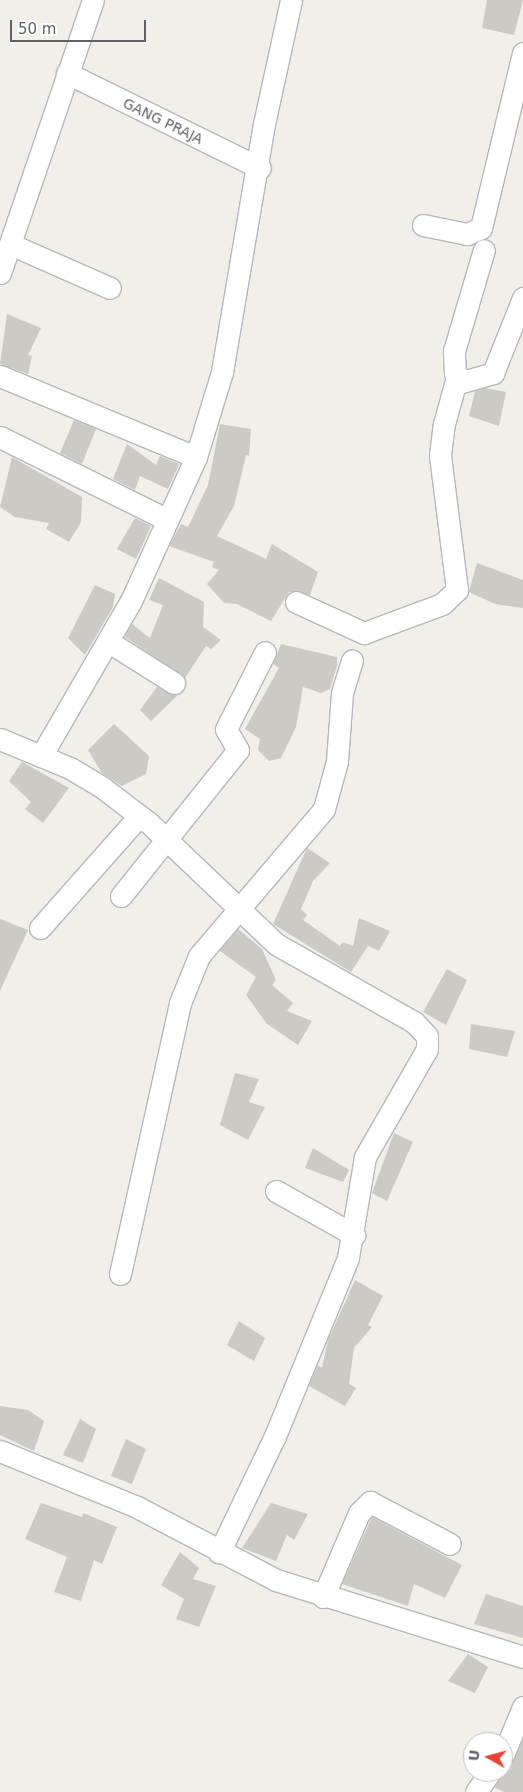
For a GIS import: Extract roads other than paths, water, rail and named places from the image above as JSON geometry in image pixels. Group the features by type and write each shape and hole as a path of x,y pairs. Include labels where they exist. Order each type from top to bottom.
{"street":[{"path":"0,273 93,0"},
{"path":"41,756 109,642 196,457 222,372 260,168 264,124 291,0"},
{"path":"423,225 467,234 481,228 523,53"},
{"name":"GANG PRAJA","path":"67,73 260,168"},
{"path":"10,244 110,288"},
{"path":"462,380 455,373 454,350 484,250"},
{"path":"296,602 364,633 442,604 457,590 440,455 452,389 462,380 493,373 523,298"},
{"path":"0,376 196,457"},
{"path":"0,437 166,519"},
{"path":"109,642 174,684"},
{"path":"121,896 165,838 238,750 226,730 265,652"},
{"path":"120,1274 180,1003 199,956 237,907 306,834 324,809 337,761 342,693 352,660"},
{"path":"0,740 41,756 104,788 165,838 276,944 310,967 414,1022 427,1036 427,1049 365,1157 354,1236 274,1438 219,1553"},
{"path":"40,928 139,816"},
{"path":"276,1190 354,1236"},
{"path":"0,1451 137,1507 219,1553 323,1597 523,1657"},
{"path":"323,1597 359,1512 370,1502 450,1544"},
{"path":"513,1732 523,1707"}]}
